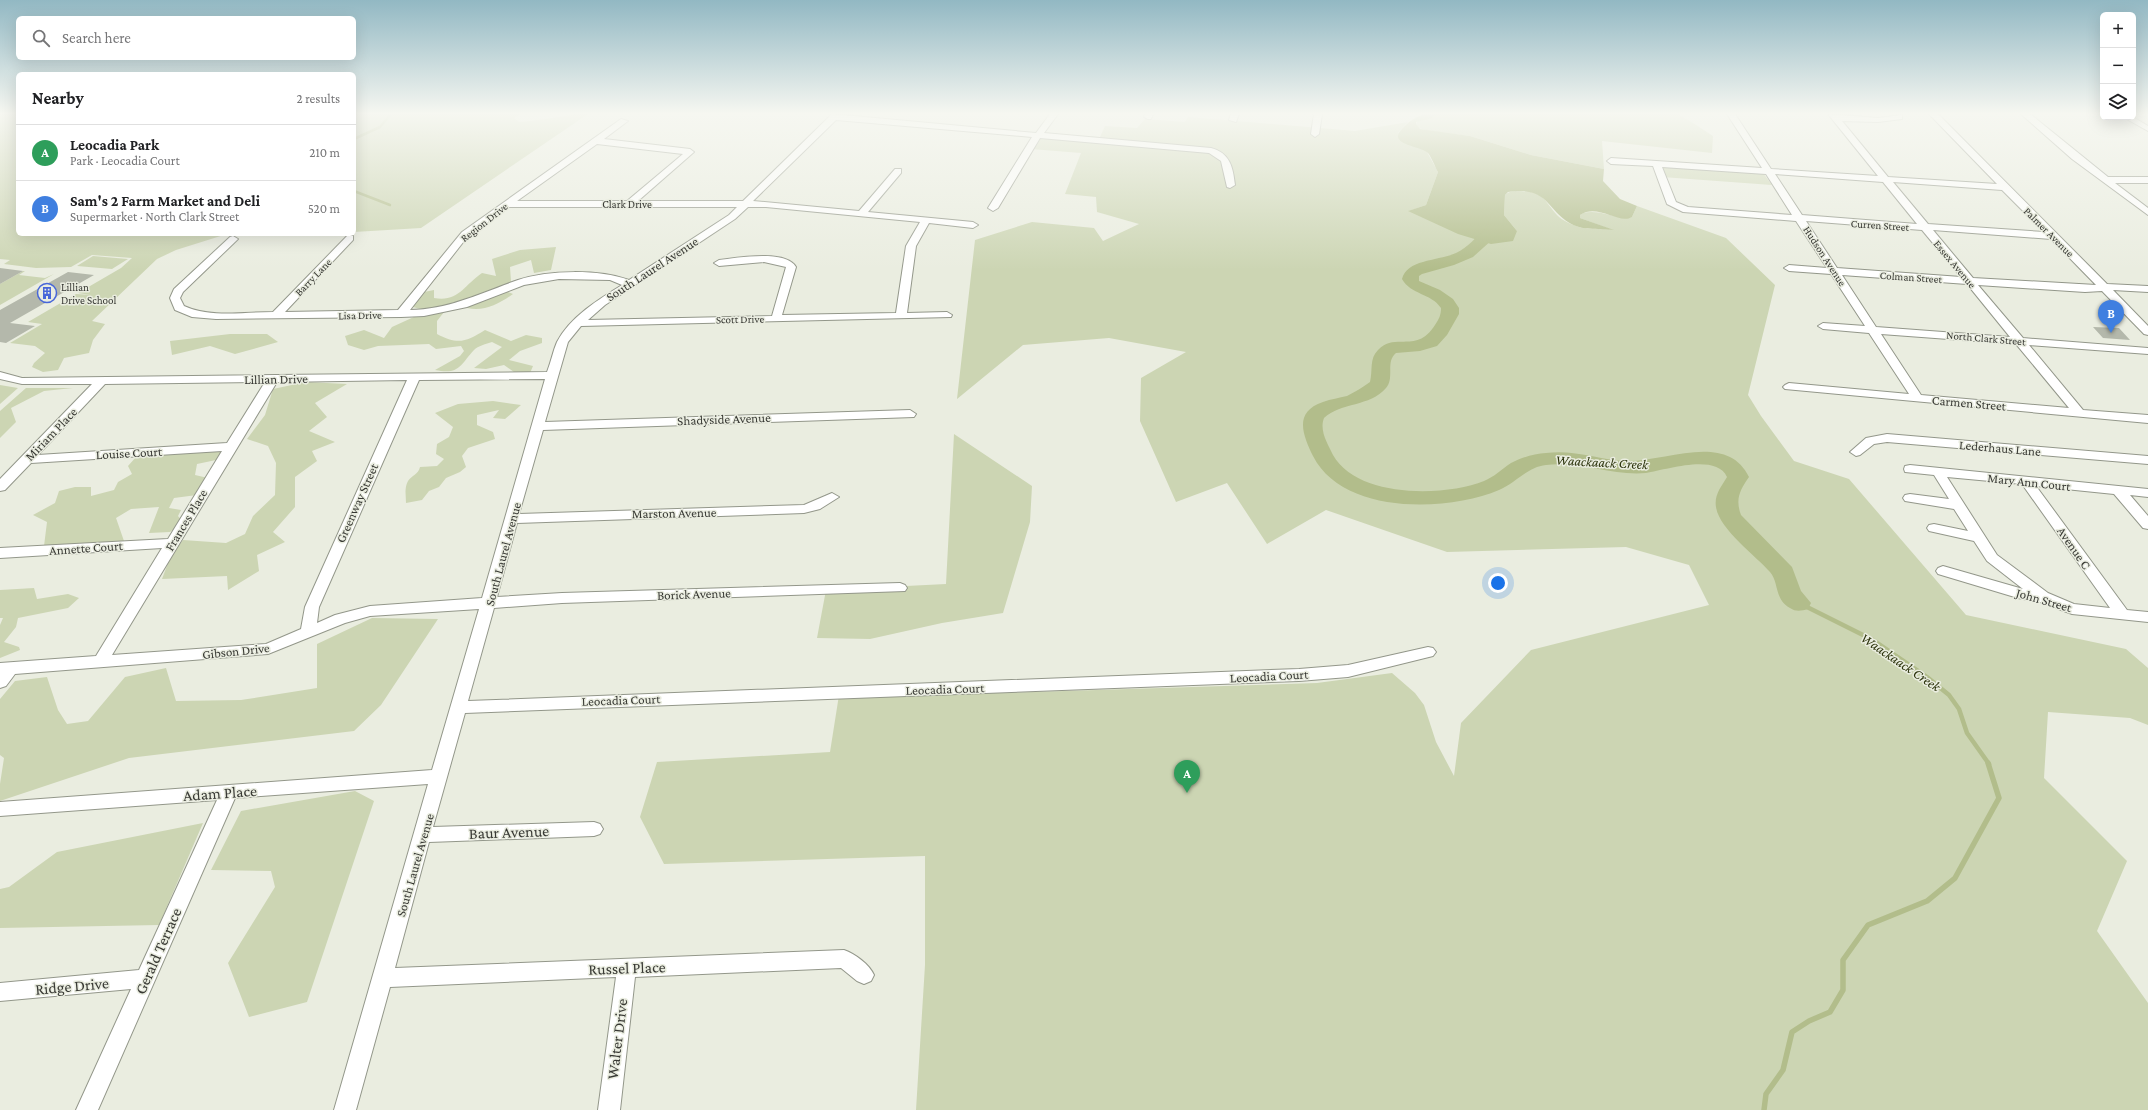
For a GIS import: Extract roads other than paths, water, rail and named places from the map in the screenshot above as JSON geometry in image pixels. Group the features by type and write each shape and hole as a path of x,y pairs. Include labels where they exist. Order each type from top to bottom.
{"street":[{"name":"Region Drive","path":"401,314 460,238 560,166"},
{"path":"629,204 674,166"},
{"name":"South Laurel Avenue","path":"345,1110 384,978 552,375 563,342 578,323 596,307 722,224 748,203 785,166"},
{"path":"994,208 1020,166"},
{"path":"1227,166 1230,185"},
{"name":"Curren Street","path":"1657,166 1672,204 1686,210 1706,213 1801,220 2053,236"},
{"path":"1685,166 2005,187"},
{"name":"Hudson Avenue","path":"1766,166 1918,399"},
{"name":"Essex Avenue","path":"1875,166 2018,341 2079,413"},
{"name":"Palmer Avenue","path":"1984,166 2148,332"},
{"path":"2089,166 2148,212"},
{"path":"862,214 898,171"},
{"path":"2106,180 2148,180"},
{"path":"748,203 973,225"},
{"name":"Clark Drive","path":"507,204 748,203"},
{"path":"901,316 911,246 926,220"},
{"name":"Barry Lane","path":"276,315 350,238"},
{"name":"Lisa Drive","path":"233,239 183,285 176,295 176,303 184,311 201,315 424,313 456,308 481,299 513,284 546,277 601,276 617,278 629,284"},
{"path":"719,263 758,260 782,262 790,265 789,274 776,318"},
{"name":"Colman Street","path":"1789,268 2085,290 2114,287 2148,289"},
{"name":"Scott Drive","path":"578,323 947,315"},
{"name":"North Clark Street","path":"1823,326 2148,351"},
{"name":"Lillian Drive","path":"0,375 22,381 102,381 272,380 552,375"},
{"name":"Greenway Street","path":"308,631 312,607 414,378"},
{"name":"Frances Place","path":"100,662 272,380"},
{"name":"Miriam Place","path":"0,487 102,381"},
{"name":"Carmen Street","path":"1789,387 2148,419"},
{"name":"Shadyside Avenue","path":"538,426 910,414"},
{"name":"Lederhaus Lane","path":"1856,452 1870,441 1887,438 2148,460"},
{"name":"Louise Court","path":"27,459 230,447"},
{"name":"Mary Ann Court","path":"1910,469 2148,493"},
{"path":"1938,472 1992,558 2043,597"},
{"name":"Avenue C","path":"2027,482 2122,614"},
{"path":"2120,491 2148,525"},
{"name":"Marston Avenue","path":"512,519 804,509 815,506 832,497"},
{"path":"1910,498 1958,505"},
{"path":"1934,528 1978,537"},
{"name":"Annette Court","path":"0,553 172,543"},
{"name":"John Street","path":"1943,571 2018,593 2043,597 2072,609 2148,617"},
{"name":"Borick Avenue","path":"489,602 570,598 900,588"},
{"name":"Gibson Drive","path":"5,669 256,651 279,646 308,631 340,619 370,611 489,602"},
{"name":"Leocadia Court","path":"460,706 1299,675 1348,671 1428,652"},
{"path":"0,682 5,669"},
{"name":"Adam Place","path":"0,809 440,776"},
{"name":"Gerald Terrace","path":"87,1110 230,792"},
{"name":"Baur Avenue","path":"424,835 594,829"},
{"name":"Russel Place","path":"384,978 844,958 864,975"},
{"name":"Walter Drive","path":"609,1110 620,1011 627,968"},
{"name":"Ridge Drive","path":"0,992 145,979"}],"waterway":[{"path":"356,192 390,205"},
{"name":"Waackaack Creek","path":"1496,217 1495,230 1471,252 1455,260 1416,270 1411,275 1410,279 1413,284 1447,302 1450,308 1450,314 1438,335 1434,340 1426,345 1395,347 1389,349 1381,360 1381,377 1379,385 1353,400 1329,406 1317,414 1312,424 1313,432 1325,459 1336,472 1348,481 1362,488 1377,493 1410,497 1443,496 1484,488 1498,482 1529,462 1547,459 1573,459 1626,467 1649,466 1699,458 1709,458 1723,461 1731,466 1738,477 1727,494 1727,508 1730,516 1739,528 1767,554 1784,573 1786,585 1791,596 1799,603"},
{"name":"Waackaack Creek","path":"1799,603 1873,640 1927,677 1949,695 1959,709 1967,733 1989,764"},
{"name":"Waackaack Creek","path":"1764,1110 1766,1094 1783,1070 1792,1032 1809,1021 1830,1012 1843,990 1843,960 1868,925 1927,901 1955,878 1999,798 1988,763"}],"place":[{"name":"Lillian Drive School","path":"47,293"},
{"name":"Sam's 2 Farm Market and Deli","path":"2111,333"},
{"name":"Leocadia Park","path":"1187,793"}]}
